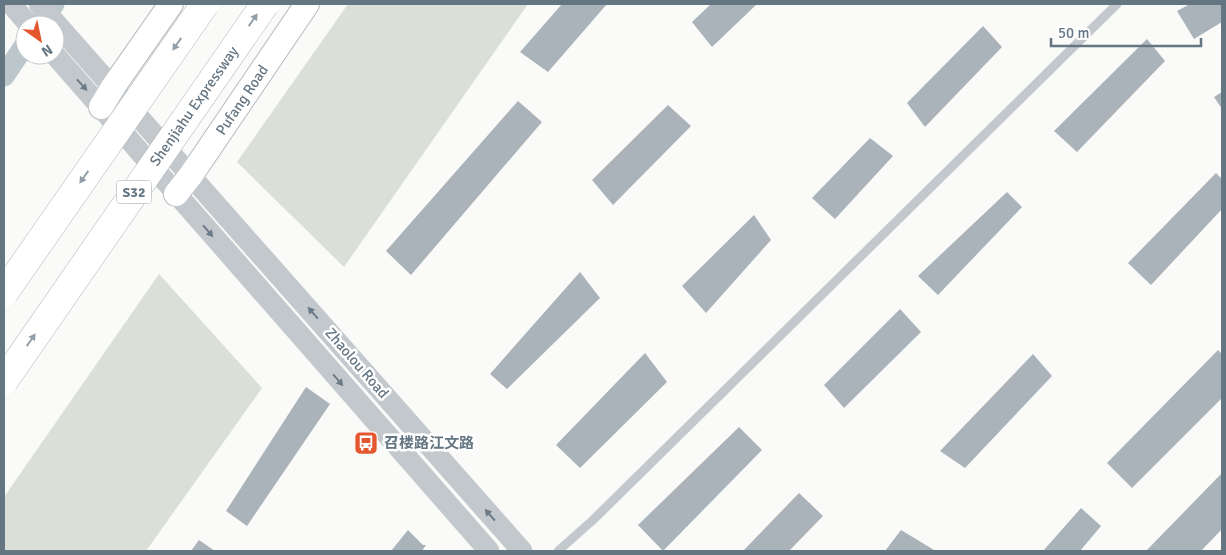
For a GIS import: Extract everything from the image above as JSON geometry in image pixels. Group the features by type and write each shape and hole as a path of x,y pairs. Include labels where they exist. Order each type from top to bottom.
{"highway":[{"path":"4,293 204,4"},
{"name":"Shenjiahu Expressway","path":"4,381 265,4"}],"main road":[{"path":"107,97 171,4"},
{"name":"Pufang Road","path":"176,194 191,175 307,4"}],"street":[{"path":"11,4 20,15"},
{"path":"40,4 74,44 107,97"},
{"path":"65,64 107,97"},
{"name":"Zhaolou Road","path":"107,97 191,175 522,551"},
{"name":"Zhaolou Road","path":"107,97 176,194 489,551"}],"lane":[{"path":"558,551 593,520 1117,4"}],"shaded area":[{"path":"348,4 528,4 344,267 237,162"},
{"path":"159,274 262,388 146,551 4,551 4,497"}],"building":[{"path":"562,4 607,4 548,72 520,52"},
{"path":"711,4 757,4 712,47 692,22"},
{"path":"1190,4 1222,4 1222,22 1194,39 1177,11"},
{"path":"983,26 1002,47 925,127 907,103"},
{"path":"1147,39 1165,61 1077,152 1054,131"},
{"path":"1222,92 1222,109 1214,97"},
{"path":"518,101 542,122 411,275 386,251"},
{"path":"668,105 691,126 613,205 592,180"},
{"path":"870,138 893,156 835,219 812,198"},
{"path":"1216,173 1222,179 1222,209 1151,285 1128,263"},
{"path":"1007,192 1022,207 938,295 918,276"},
{"path":"754,215 771,240 706,313 682,286"},
{"path":"580,272 600,298 507,389 490,374"},
{"path":"900,309 921,332 844,408 824,385"},
{"path":"1218,350 1222,354 1222,398 1132,488 1107,463"},
{"path":"645,353 667,382 580,468 556,445"},
{"path":"1033,354 1052,376 965,468 940,451"},
{"path":"306,387 330,404 247,526 226,511"},
{"path":"739,427 762,450 663,551 638,525"},
{"path":"1222,473 1222,529 1201,551 1146,551"},
{"path":"799,493 823,516 789,551 743,551"},
{"path":"1081,508 1101,526 1080,551 1043,551"},
{"path":"408,530 423,545 426,545 422,551 391,551"},
{"path":"901,530 934,550 885,551"},
{"path":"199,540 215,551 191,551"}],"waterway":[{"path":"46,15 54,4"},
{"path":"4,76 15,60"}],"place":[{"name":"召楼路江文路","path":"366,443"}]}
